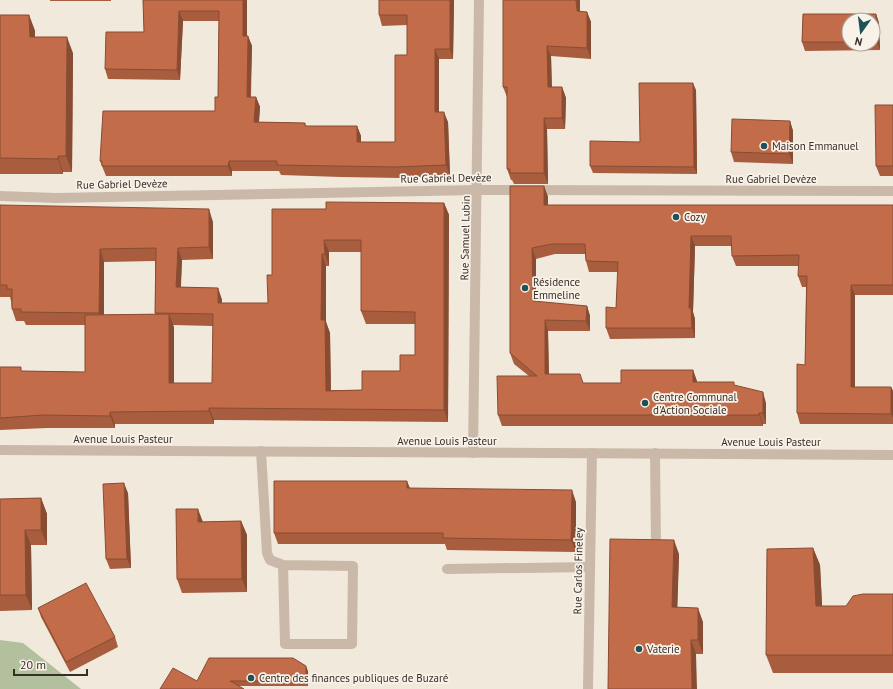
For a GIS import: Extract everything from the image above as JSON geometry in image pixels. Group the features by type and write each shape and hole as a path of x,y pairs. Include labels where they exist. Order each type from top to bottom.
{"street":[{"name":"Rue Samuel Lubin","path":"473,453 478,190 479,0"},
{"name":"Rue Gabriel Devèze","path":"0,196 64,198 478,190 893,191"},
{"name":"Avenue Louis Pasteur","path":"0,450 893,455"},
{"path":"261,451 267,553 270,560 283,565 353,566 352,644 285,644 283,565"},
{"name":"Rue Carlos Fineley","path":"588,689 592,453"},
{"path":"655,454 656,547"},
{"path":"447,569 590,567"}],"green space":[{"path":"0,640 23,643 81,689 0,689"}],"building":[{"path":"143,0 243,0 243,36 248,36 247,97 256,97 254,122 305,123 305,126 357,126 357,142 395,142 395,55 407,55 407,15 379,15 379,0 450,0 450,49 435,49 435,112 444,112 446,165 396,167 277,165 277,161 229,161 228,166 102,166 102,161 100,161 103,111 215,111 215,97 218,97 219,11 179,11 177,70 105,69 106,32 144,32"},
{"path":"503,0 576,0 577,11 587,12 587,48 547,46 548,87 562,87 562,118 544,118 544,173 510,173 510,169 507,169 507,87 503,87"},
{"path":"803,14 841,14 841,42 802,42"},
{"path":"0,15 29,15 30,37 67,37 66,156 58,156 58,159 0,158"},
{"path":"639,83 693,83 694,167 590,166 590,141 640,142"},
{"path":"875,105 893,105 893,166 876,166"},
{"name":"Maison Emmanuel","path":"732,119 790,121 789,154 731,152"},
{"path":"510,186 544,186 544,205 893,205 893,285 851,285 851,387 891,387 891,414 797,413 797,364 805,365 807,276 798,276 799,255 732,256 731,236 691,236 689,308 691,308 692,328 606,328 606,307 616,308 618,262 586,261 585,244 552,244 532,248 533,301 587,306 586,321 545,320 545,374 580,374 583,383 621,383 621,370 693,370 693,382 734,382 734,385 763,392 763,413 759,413 759,415 498,415 497,376 537,376 510,353"},
{"path":"326,202 444,203 444,410 209,408 209,411 110,412 110,416 43,415 0,418 0,367 21,367 21,371 85,372 85,315 169,314 169,383 212,383 213,314 155,313 156,248 100,249 99,313 21,312 21,309 12,309 12,289 7,289 7,285 0,285 0,205 209,209 209,247 178,248 176,287 218,288 218,303 268,303 267,275 272,275 272,209 326,209","holes":["324,240 361,240 361,311 415,312 415,355 400,355 400,371 362,371 362,390 326,391 325,320 321,320 322,254 325,254"]},
{"path":"274,481 407,481 407,488 572,490 571,540 443,538 443,533 274,533"},
{"path":"124,483 127,559 106,559 103,484"},
{"path":"41,498 41,530 25,530 26,595 0,595 0,499"},
{"path":"176,509 198,509 198,522 241,521 242,579 177,579"},
{"path":"610,539 674,540 672,607 698,608 698,640 691,640 692,689 608,689"},
{"path":"813,548 816,606 846,606 853,596 863,594 893,594 893,655 766,655 767,549"},
{"path":"86,583 115,637 66,662 38,608"},
{"name":"Centre des finances publiques de Buzaré","path":"209,658 293,658 306,666 306,681 230,681 244,689 160,689 173,668 197,681"}],"place":[{"name":"Maison Emmanuel","path":"764,146"},
{"name":"Cozy","path":"676,217"},
{"name":"Résidence Emmeline","path":"525,288"},
{"name":"Centre Communal d'Action Sociale","path":"645,403"},
{"name":"Vaterie","path":"639,649"},
{"name":"Centre des finances publiques de Buzaré","path":"251,678"}]}
